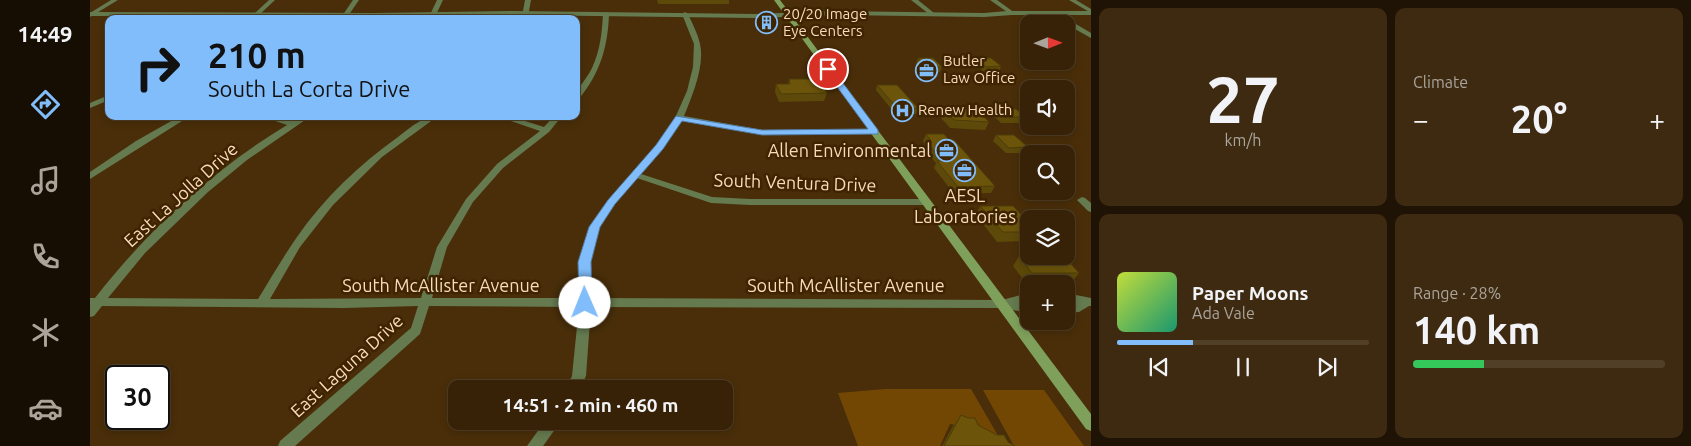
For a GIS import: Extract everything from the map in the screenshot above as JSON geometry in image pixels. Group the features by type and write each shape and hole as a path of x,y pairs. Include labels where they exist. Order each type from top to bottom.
{"main road":[{"path":"777,0 1091,425"}],"street":[{"path":"91,14 115,0"},
{"path":"260,15 272,0"},
{"path":"346,15 356,0"},
{"path":"432,15 440,0"},
{"path":"523,15 526,11 528,0"},
{"path":"914,0 931,14"},
{"path":"993,0 1012,13"},
{"path":"1072,0 1091,12"},
{"path":"564,15 1091,12"},
{"path":"1054,13 1057,18 1091,36"},
{"path":"91,14 175,15"},
{"path":"580,93 597,66 606,41 606,14"},
{"path":"577,380 585,303 584,262 595,227 611,202 660,147 680,118 691,91 696,67 697,44 686,14"},
{"path":"281,15 324,15"},
{"path":"368,15 412,15"},
{"path":"456,15 502,15"},
{"path":"90,106 105,99"},
{"path":"680,118 762,132 875,132"},
{"path":"90,176 139,143 179,120"},
{"path":"280,120 294,124"},
{"name":"East La Jolla Drive","path":"90,313 94,302 148,243 196,198 251,153 300,120"},
{"path":"262,302 302,236 344,188 382,153 428,120"},
{"path":"513,120 546,130"},
{"name":"East Laguna Drive","path":"285,446 416,330 442,247 469,201 500,166 546,130 555,120"},
{"name":"South Ventura Drive","path":"636,175 712,200 750,202 926,202"},
{"path":"1086,200 1091,209"},
{"path":"1075,299 1088,302"},
{"name":"South McAllister Avenue","path":"1002,304 1020,300"},
{"name":"South McAllister Avenue","path":"94,302 1002,304 1020,307"},
{"path":"1075,309 1088,302"},
{"path":"534,446 547,430"}],"shaded area":[{"path":"885,389 971,389 1004,446 967,427 950,424 940,446 858,446 838,393"},
{"path":"983,390 1044,390 1084,446 1014,446"}],"building":[{"path":"918,58 933,58 942,67 927,67"},
{"path":"976,58 991,58 1001,66 986,67"},
{"path":"789,79 819,79 827,93 781,94 776,84 790,84"},
{"path":"877,85 897,85 918,108 898,109"},
{"path":"948,105 962,105 966,109 976,109 989,122 954,120 944,109 952,109"},
{"path":"995,109 1016,109 1020,112 1020,117 1004,117"},
{"path":"926,134 944,134 949,140 954,140 995,186 958,187 937,161 942,161 926,141 931,141"},
{"path":"996,135 1014,135 1026,145 1009,148"},
{"path":"980,206 1013,206 1020,213 1020,232 1003,232"},
{"path":"1026,265 1072,265 1079,273 1032,273"},
{"path":"961,415 975,418 978,425 997,435 1004,435 1008,442 1015,446 944,446"}],"place":[{"name":"20/20 Image Eye Centers","path":"767,23"},
{"name":"Butler Law Office","path":"927,70"},
{"name":"Renew Health","path":"902,110"},
{"name":"Allen Environmental","path":"947,151"},
{"name":"AESL Laboratories","path":"965,171"}],"route":[{"path":"585,303 584,262 595,227 611,202 660,147 680,118 734,129 762,132 875,132 828,69"}]}
